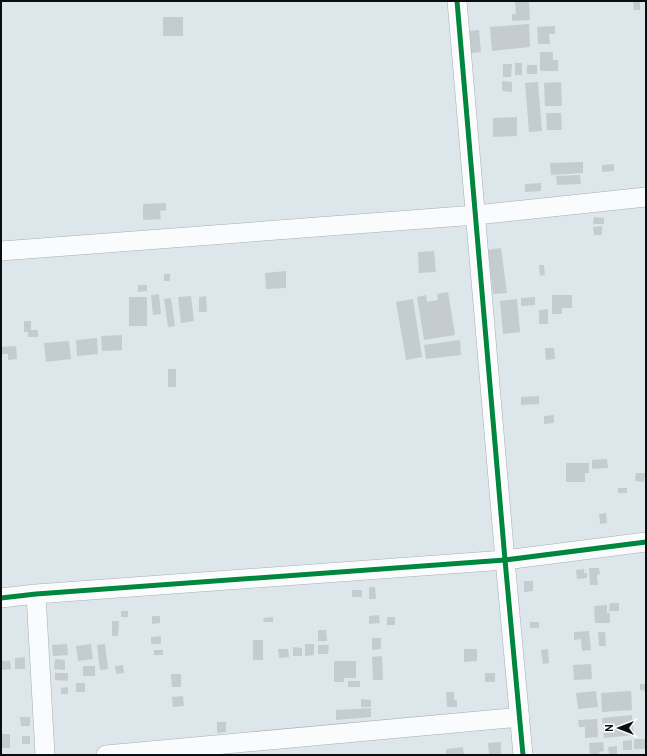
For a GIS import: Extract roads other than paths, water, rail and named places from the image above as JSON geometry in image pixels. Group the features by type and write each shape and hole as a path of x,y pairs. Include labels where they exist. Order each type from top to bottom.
{"street":[{"path":"457,1 523,755"},
{"path":"1,251 476,215 646,197"},
{"path":"1,598 36,594 505,560 646,542"},
{"path":"36,594 45,755"},
{"path":"106,755 520,717"}]}
